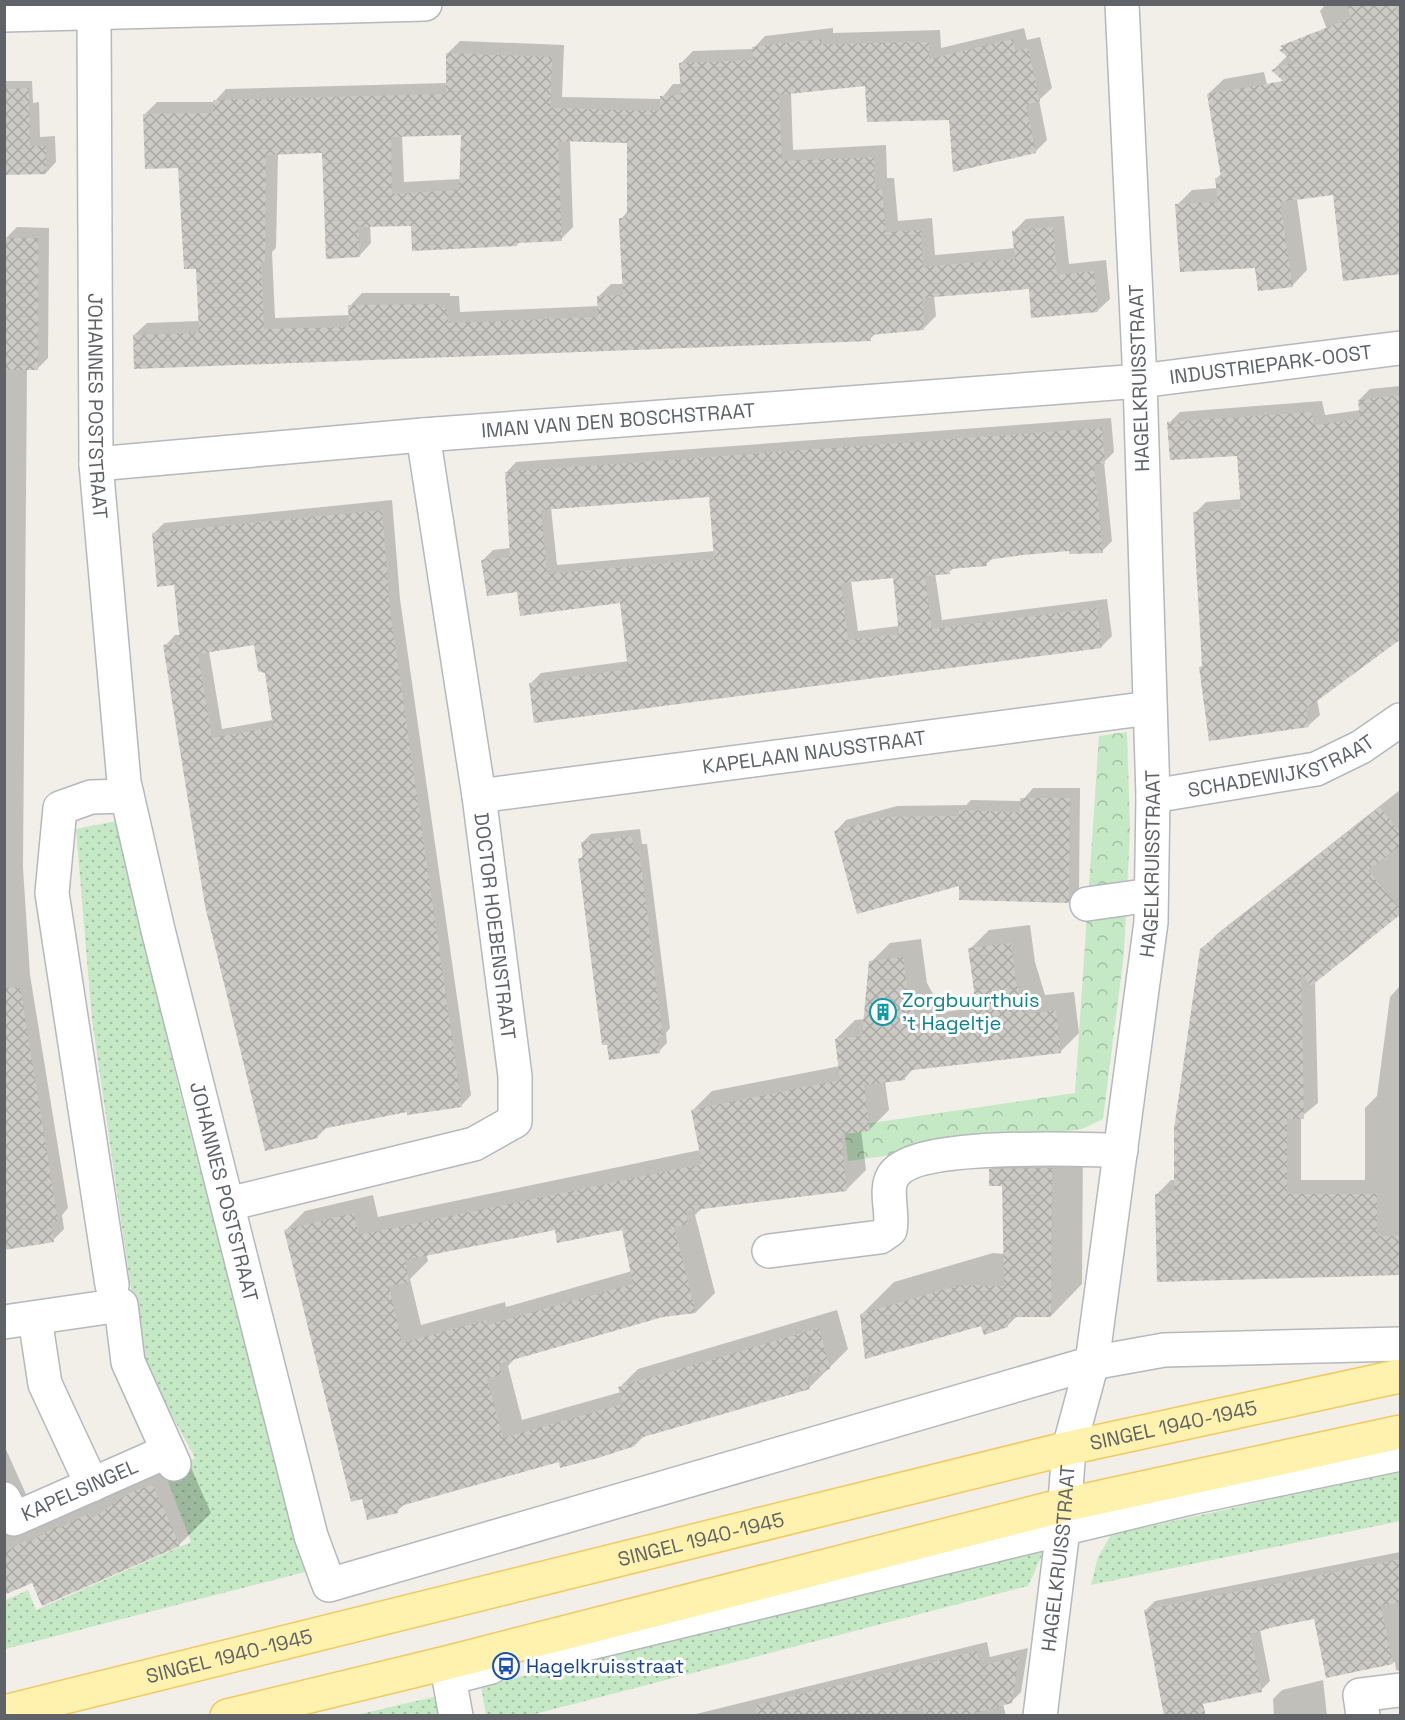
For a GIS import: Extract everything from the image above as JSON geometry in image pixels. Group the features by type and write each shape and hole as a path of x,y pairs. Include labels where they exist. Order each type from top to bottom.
{"main road":[{"name":"SINGEL 1940-1945","path":"4,1712 1069,1448 1401,1376"},
{"path":"227,1716 1064,1517 1401,1432"}],"street":[{"path":"4,15 425,4"},
{"name":"HAGELKRUISSTRAAT","path":"1040,1716 1064,1517 1069,1448 1092,1363 1151,922 1153,796 1140,381 1122,4"},
{"name":"JOHANNES POSTSTRAAT","path":"94,14 96,464 123,782 311,1536 329,1585 1092,1363"},
{"name":"INDUSTRIEPARK-OOST","path":"1140,381 1401,348"},
{"name":"IMAN VAN DEN BOSCHSTRAAT","path":"96,464 423,435 1140,381"},
{"name":"DOCTOR HOEBENSTRAAT","path":"228,1204 474,1144 515,1121 515,1076 478,796 423,435"},
{"name":"KAPELAAN NAUSSTRAAT","path":"478,796 1150,708"},
{"name":"SCHADEWIJKSTRAAT","path":"1153,796 1316,769 1360,747 1401,720"},
{"path":"112,1285 52,893 60,808 91,796 127,796"},
{"path":"1087,904 1151,896"},
{"path":"769,1251 880,1237 890,1230 893,1217 890,1188 894,1175 909,1163 970,1150 1121,1150"},
{"name":"KAPELSINGEL","path":"4,1499 14,1519 92,1485 171,1458 128,1362 121,1305 20,1320"},
{"path":"20,1320 45,1384 92,1485"},
{"path":"1092,1363 1164,1350 1401,1344"},
{"path":"456,1716 449,1678 1064,1517 1194,1497 1401,1454"},
{"path":"1361,1705 1401,1690"}],"green space":[{"path":"1127,732 1130,830 1124,953 1103,1119 1082,1129 848,1161 844,1127 1075,1093 1099,736"},
{"path":"116,821 180,1093 305,1572 5,1649 4,1601 28,1590 36,1610 191,1542 164,1471 195,1458 141,1358 92,1020 76,829"},
{"path":"1400,1471 1400,1521 1091,1585 1098,1557 1111,1535"},
{"path":"1044,1551 1028,1586 531,1715 486,1715 481,1686"},
{"path":"438,1696 451,1716 352,1716"}],"building":[{"path":"1346,4 1394,4 1401,22 1401,274 1343,281 1333,195 1280,202 1293,287 1258,291 1255,268 1180,272 1175,204 1218,202 1215,178 1221,177 1207,94 1283,81 1271,70 1294,62 1279,50 1283,48 1280,46 1351,18"},
{"path":"821,39 822,44 929,42 929,59 1013,39 1015,51 1028,48 1040,101 1026,105 1036,153 953,172 949,120 867,122 865,86 779,95 782,161 874,157 875,190 882,189 886,232 921,230 923,267 1015,259 1012,231 1053,227 1057,275 1094,271 1098,312 1031,318 1029,289 922,298 924,330 870,335 871,341 134,369 133,335 199,333 196,269 184,269 178,168 145,169 143,114 213,113 213,100 446,94 446,53 552,57 550,108 660,111 660,96 681,95 679,63 753,60 752,47","holes":["461,135 459,190 392,194 391,137","558,141 627,143 627,218 619,218 623,295 597,296 598,317 448,323 447,308 439,308 438,304 348,305 349,327 264,329 261,262 265,262 266,155 322,153 326,259 360,257 358,227 411,226 412,251 517,246 517,243 562,241"]},
{"path":"29,88 30,146 46,146 46,174 4,175 4,89"},
{"path":"4,238 38,238 38,370 4,370"},
{"path":"1401,395 1401,639 1306,709 1309,727 1209,741 1199,667 1202,666 1193,512 1241,509 1237,456 1170,460 1167,422 1312,412 1314,425 1360,419 1358,400"},
{"path":"1102,428 1105,464 1094,465 1103,553 1070,554 1069,551 1023,555 986,560 987,566 950,569 950,574 925,576 932,629 1097,608 1102,648 534,723 529,683 628,669 620,603 520,616 517,592 487,596 481,560 510,557 505,472","holes":["709,497 714,559 547,574 541,510","893,578 899,634 848,640 841,583"]},
{"path":"382,510 390,610 462,1107 407,1115 407,1112 317,1130 318,1138 265,1151 205,906 163,645 180,642 174,585 157,587 152,533","holes":["254,645 258,671 265,673 273,727 212,738 198,654"]},
{"path":"1020,798 1070,798 1069,903 959,900 959,886 857,914 834,831 885,817 959,816 959,810 1020,812"},
{"path":"1380,807 1401,833 1401,845 1368,870 1401,910 1401,914 1311,986 1301,973 1304,1119 1287,1119 1287,1194 1377,1194 1377,1236 1401,1236 1401,1275 1157,1282 1155,1194 1174,1193 1174,1129 1200,949"},
{"path":"632,836 634,851 639,851 663,1037 658,1038 660,1053 609,1060 607,1045 602,1045 578,858 583,858 581,842"},
{"path":"1011,943 1016,982 1026,1014 1056,1010 1061,1053 904,1071 905,1080 864,1085 870,1131 841,1134 847,1191 686,1211 688,1224 674,1227 696,1313 663,1317 498,1364 502,1374 487,1379 503,1438 623,1404 618,1387 819,1328 830,1369 806,1376 810,1389 633,1440 635,1446 598,1458 560,1468 559,1462 397,1507 398,1513 367,1520 362,1499 351,1502 284,1230 354,1213 359,1235 702,1164 691,1110 840,1080 835,1039 862,1036 869,961 903,957 909,1003 924,1030 971,1024 974,990 968,948","holes":["555,1230 557,1243 622,1230 633,1284 487,1325 486,1320 402,1343 389,1286 409,1282 405,1260"]},
{"path":"20,987 58,1221 51,1222 54,1242 4,1250 4,988"},
{"path":"1052,1168 1051,1317 1008,1317 1008,1327 984,1335 981,1326 865,1359 860,1314 960,1285 1004,1286 1002,1186 989,1186 989,1169"},
{"path":"153,1485 180,1546 42,1606 32,1583 4,1595 4,1553 25,1541 27,1543 89,1513 91,1519 131,1492"},
{"path":"1401,1559 1401,1602 1381,1606 1393,1664 1326,1678 1314,1619 1274,1627 1250,1634 1262,1692 1203,1704 1206,1716 1164,1716 1144,1610"},
{"path":"977,1651 981,1666 1019,1656 1012,1703 964,1716 925,1716 923,1708 890,1716 757,1716 756,1705"}],"place":[{"name":"Zorgbuurthuis 't Hageltje","path":"883,1012"},
{"name":"Hagelkruisstraat","path":"506,1666"}]}
